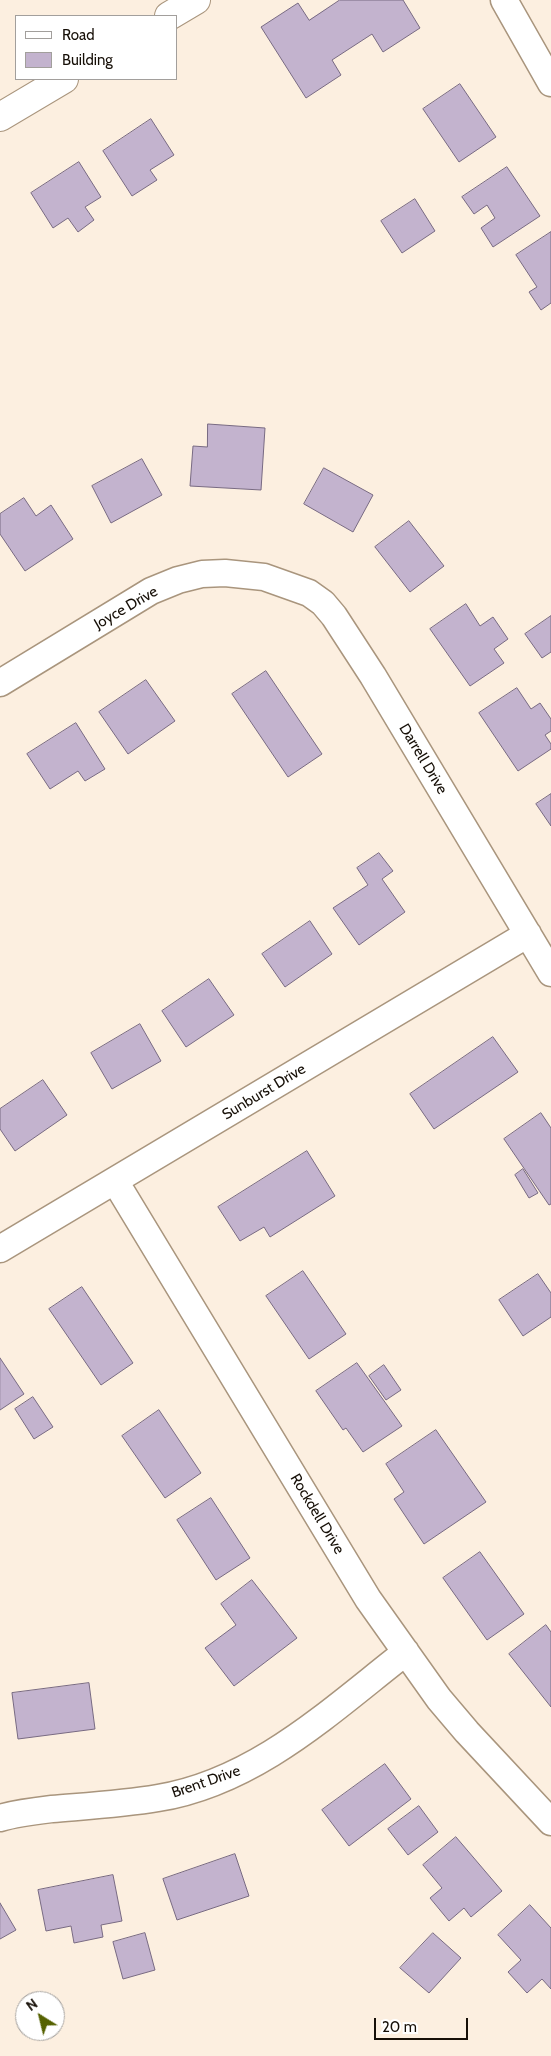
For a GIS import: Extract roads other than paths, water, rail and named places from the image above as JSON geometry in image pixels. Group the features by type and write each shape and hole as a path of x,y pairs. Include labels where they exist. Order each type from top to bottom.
{"street":[{"path":"171,15 196,0"},
{"path":"504,0 551,83"},
{"path":"0,117 62,80"},
{"name":"Joyce Drive","path":"0,683 151,592 178,580 202,574 225,573 264,577"},
{"name":"Darrell Drive","path":"264,577 309,593 334,616 373,676 551,973"},
{"name":"Sunburst Drive","path":"0,1250 528,934"},
{"name":"Rockdell Drive","path":"116,1181 368,1599 439,1699 467,1732 551,1822"},
{"name":"Brent Drive","path":"0,1818 33,1811 158,1798 218,1782 279,1749 406,1652"}]}
